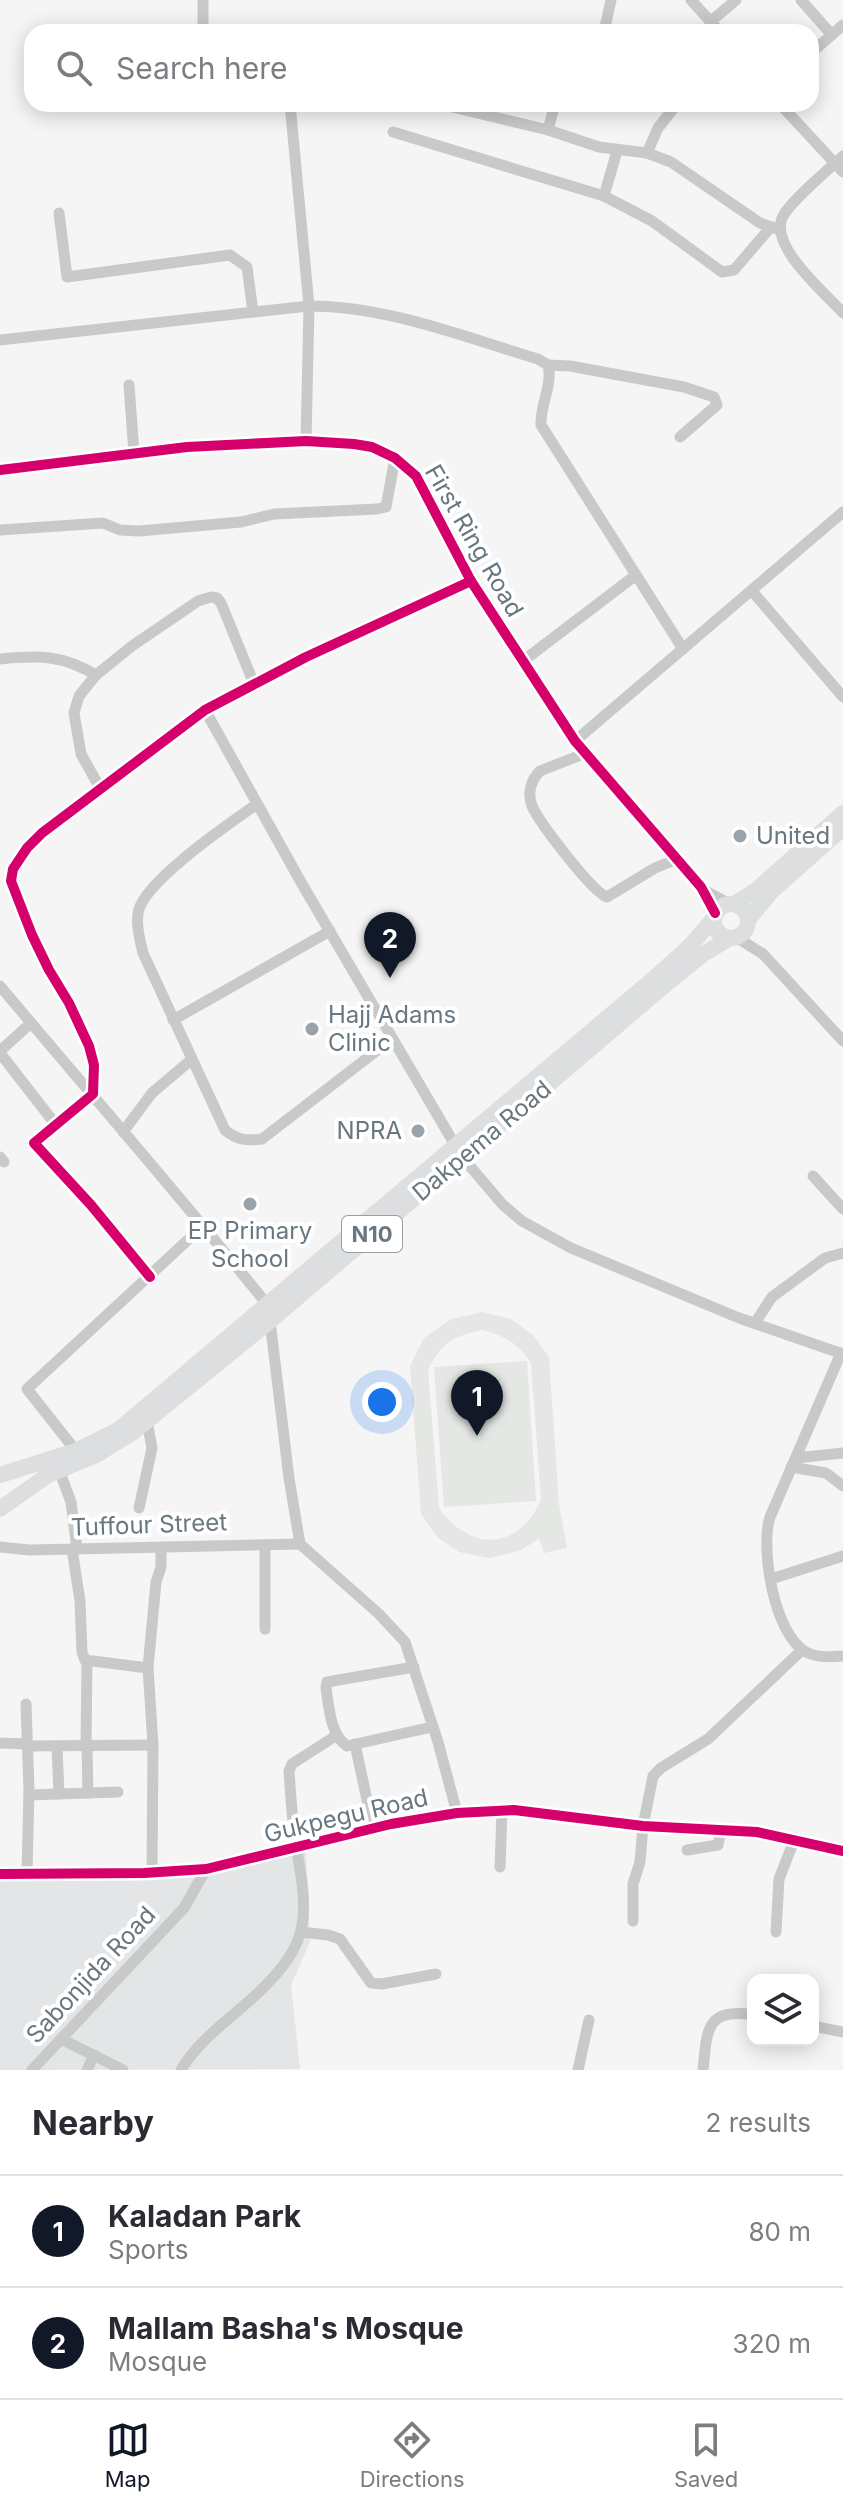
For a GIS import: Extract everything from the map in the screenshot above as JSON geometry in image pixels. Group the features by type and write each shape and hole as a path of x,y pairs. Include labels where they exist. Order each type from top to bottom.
{"highway":[{"name":"Dakpema Road","path":"0,1509 59,1470 106,1450 147,1421 270,1321 672,962 723,910 755,891 843,813"},
{"name":"Dakpema Road","path":"0,1475 76,1451 118,1430 266,1303 702,955 740,930 772,891 843,828"},
{"path":"744,909 740,930 716,930 723,910 744,909"}],"street":[{"path":"203,0 203,24"},
{"path":"606,24 611,0"},
{"path":"691,0 710,22 736,0"},
{"path":"801,0 832,35"},
{"path":"819,46 843,25"},
{"path":"291,112 309,306 306,441"},
{"path":"473,112 617,151 647,153 671,162 775,229 791,255 843,313"},
{"path":"548,130 553,112"},
{"path":"647,153 658,128 671,112"},
{"path":"393,132 604,196 652,221 722,272 734,270 775,229 791,206 840,164 788,112"},
{"path":"604,196 617,151"},
{"path":"59,213 67,277 230,255 247,267 253,312"},
{"path":"0,340 309,306 377,312 538,359 548,365 570,366 684,387 714,397 717,405 680,437"},
{"path":"548,365 550,375 541,425 683,649"},
{"path":"129,385 134,453"},
{"name":"First Ring Road","path":"0,470 187,447 306,441 372,447 395,458 416,476 471,581 575,741 723,910"},
{"path":"0,530 103,523 120,530 139,531 241,522 274,514 377,509 386,507 395,458"},
{"path":"575,741 843,512"},
{"path":"523,661 636,575"},
{"path":"150,1277 91,1205 34,1143 93,1094 94,1065 89,1046 69,1003 32,935 11,881 13,869 42,833 205,710 306,657 471,581"},
{"path":"752,591 843,697"},
{"path":"100,788 81,754 74,713 79,696 96,675 132,646 198,601 211,597 221,603 254,684"},
{"path":"0,659 44,656 63,659 96,675"},
{"path":"205,710 459,1151 503,1205 534,1228 571,1248 755,1323 842,1354 766,1528 766,1552 771,1579 791,1638 802,1650 827,1657 843,1656"},
{"path":"586,753 540,771 530,790 532,805 582,875 600,895 607,897 655,868 677,859"},
{"path":"257,804 225,826 173,870 152,889 139,909 139,938 143,953 225,1130 235,1138 248,1141 262,1139 392,1039"},
{"path":"740,930 843,1041"},
{"path":"173,1020 330,931"},
{"path":"0,986 204,1225 266,1303"},
{"path":"31,1023 0,1052 56,1125"},
{"path":"123,1132 152,1093 191,1060"},
{"path":"813,1176 843,1209"},
{"path":"76,1451 27,1389 204,1225"},
{"path":"755,1323 772,1297 825,1258 843,1253"},
{"path":"270,1321 300,1544 405,1642 457,1813"},
{"path":"139,1508 152,1448 147,1421"},
{"path":"794,1463 843,1453"},
{"path":"794,1463 826,1473 843,1486"},
{"path":"59,1470 71,1502 82,1652 87,1662 88,1793"},
{"name":"Tuffour Street","path":"0,1547 29,1550 300,1544"},
{"path":"265,1545 265,1629"},
{"path":"152,1873 153,1745 148,1668 161,1547"},
{"path":"771,1579 843,1556"},
{"path":"633,1921 633,1884 640,1862 650,1782 656,1772 708,1739 802,1650"},
{"path":"87,1662 148,1668"},
{"path":"414,1667 327,1682 330,1714 343,1744 432,1727"},
{"path":"26,1704 29,1795 27,1873"},
{"path":"181,2070 202,2045 276,1975 301,1932 305,1900 296,1847 290,1767 337,1735"},
{"path":"0,1743 153,1745"},
{"path":"355,1744 373,1828"},
{"path":"57,1746 59,1794"},
{"path":"29,1795 118,1792"},
{"path":"500,1867 502,1811"},
{"name":"Gukpegu Road","path":"0,1874 152,1873 206,1869 373,1828 457,1813 502,1811 643,1826 757,1832 843,1851"},
{"path":"687,1850 718,1845 721,1830"},
{"path":"776,1932 779,1879 795,1838"},
{"name":"Sabonjida Road","path":"32,2070 184,1908 206,1869"},
{"path":"301,1932 340,1939 368,1980 376,1984 436,1974"},
{"path":"703,2070 706,2036 714,2020 731,2014 747,2015"},
{"path":"578,2070 589,2020"},
{"path":"819,2027 843,2032"},
{"path":"61,2039 123,2070"},
{"path":"87,2070 94,2055"}],"shaded area":[{"path":"482,1312 511,1319 533,1335 549,1357 559,1504 567,1548 544,1553 539,1539 519,1551 489,1558 459,1552 437,1537 421,1514 410,1366 424,1338 451,1319","holes":["482,1330 510,1341 531,1363 541,1500 520,1529 507,1537 493,1540 465,1532 439,1508 428,1370 449,1342"]},
{"path":"527,1361 536,1501 444,1507 434,1367"},
{"path":"306,1850 310,1942 291,1985 300,2069 0,2070 0,1871 195,1875"}],"cycle path":[{"path":"0,470 187,447 306,441 372,447 395,458 416,476 471,581 575,741 701,887 715,913"},
{"path":"150,1277 91,1205 34,1143 93,1094 94,1065 89,1046 69,1003 32,935 11,881 13,869 42,833 205,710 306,657 471,581"},
{"path":"0,1874 144,1873 206,1869 391,1824 457,1813 514,1810 643,1826 757,1832 843,1851"}],"place":[{"name":"United","path":"740,836"},
{"name":"Mallam Basha's Mosque","path":"390,978"},
{"name":"Hajj Adams Clinic","path":"312,1029"},
{"name":"NPRA","path":"418,1131"},
{"name":"EP Primary School","path":"250,1204"},
{"name":"Kaladan Park","path":"477,1436"}]}
